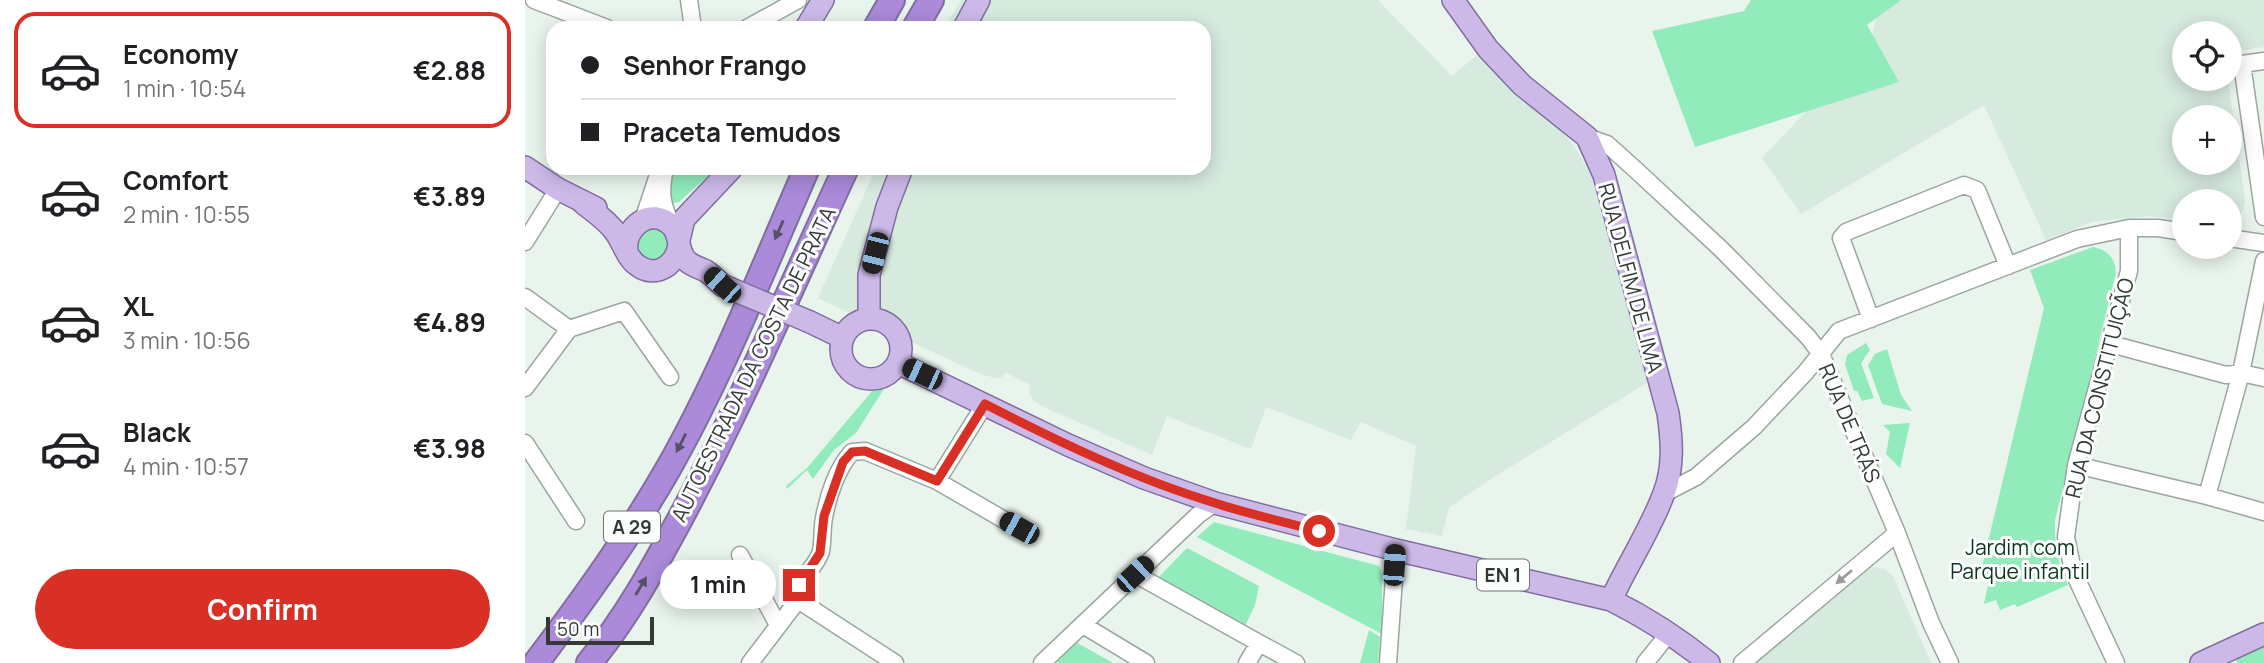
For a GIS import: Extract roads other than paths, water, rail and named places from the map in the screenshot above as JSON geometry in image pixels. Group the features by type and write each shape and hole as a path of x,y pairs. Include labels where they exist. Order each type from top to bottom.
{"highway":[{"path":"880,21 892,0"},
{"path":"919,21 931,0"},
{"name":"AUTOESTRADA DA COSTA DE PRATA","path":"536,663 599,580 669,468 712,382 804,175"},
{"name":"AUTOESTRADA DA COSTA DE PRATA","path":"589,663 611,637 711,461 843,175"}],"main road":[{"path":"804,21 815,0"},
{"path":"810,21 823,0"},
{"path":"968,21 979,0"},
{"name":"RUA DELFIM DE LIMA","path":"1453,0 1488,49 1522,85 1587,137 1604,175 1668,413 1672,441 1671,465 1665,493 1611,600"},
{"path":"525,167 583,203 618,218 662,226 687,261 708,272 722,285"},
{"path":"662,226 717,175"},
{"path":"627,252 628,236 684,219 725,175"},
{"path":"869,319 870,275 887,207 899,175"},
{"path":"583,203 611,227 632,262 641,268 652,271 677,270 722,285 843,338"},
{"path":"662,226 675,258 663,269"},
{"path":"869,319 884,321 898,335 901,354 898,363 884,377 863,379 847,368 842,359 843,338 855,323 869,319"},
{"name":"EN 1","path":"898,363 1098,458 1215,503 1395,550 1611,600 1670,632 1709,663"},
{"path":"2201,663 2264,634"}],"street":[{"path":"534,0 589,21"},
{"path":"689,0 692,21"},
{"path":"760,21 798,0"},
{"path":"2264,61 2242,64 2264,218"},
{"name":"RUA DE TRÁS","path":"1587,137 1607,144 1630,165 1721,250 1808,337 1821,354 1931,623 1950,663"},
{"path":"1604,175 1615,168 1630,165"},
{"path":"659,175 662,226"},
{"path":"662,226 661,188 664,175"},
{"path":"1871,319 1841,238 1846,233 1964,185 1977,190 2008,266"},
{"path":"525,242 558,189"},
{"path":"1665,493 1696,477 1754,427 1839,331 2077,239 2129,229 2172,230"},
{"name":"RUA DA CONSTITUIÇÃO","path":"2116,663 2073,570 2066,537 2076,465 2129,271 2129,229"},
{"path":"2242,240 2264,243"},
{"path":"2207,496 2241,373 2264,261"},
{"path":"525,297 569,329"},
{"path":"525,388 569,329 624,311 670,377"},
{"path":"2122,347 2226,375 2241,373 2264,378"},
{"path":"937,481 985,404"},
{"path":"525,443 576,521"},
{"path":"750,663 798,600 799,585 820,553 824,516 837,477 843,462 852,452 865,451 937,481 1019,528"},
{"path":"2076,465 2264,512"},
{"path":"1042,663 1198,515 1215,503"},
{"path":"1742,663 1896,533"},
{"path":"1388,663 1395,550"},
{"path":"740,555 778,625"},
{"path":"1135,574 1296,663"},
{"path":"798,600 895,663"},
{"path":"1083,625 1146,663"},
{"path":"1646,663 1670,632"},
{"path":"1247,663 1259,643"}],"park label":[{"name":"Jardim com Parque infantil","path":"2020,559"}]}
